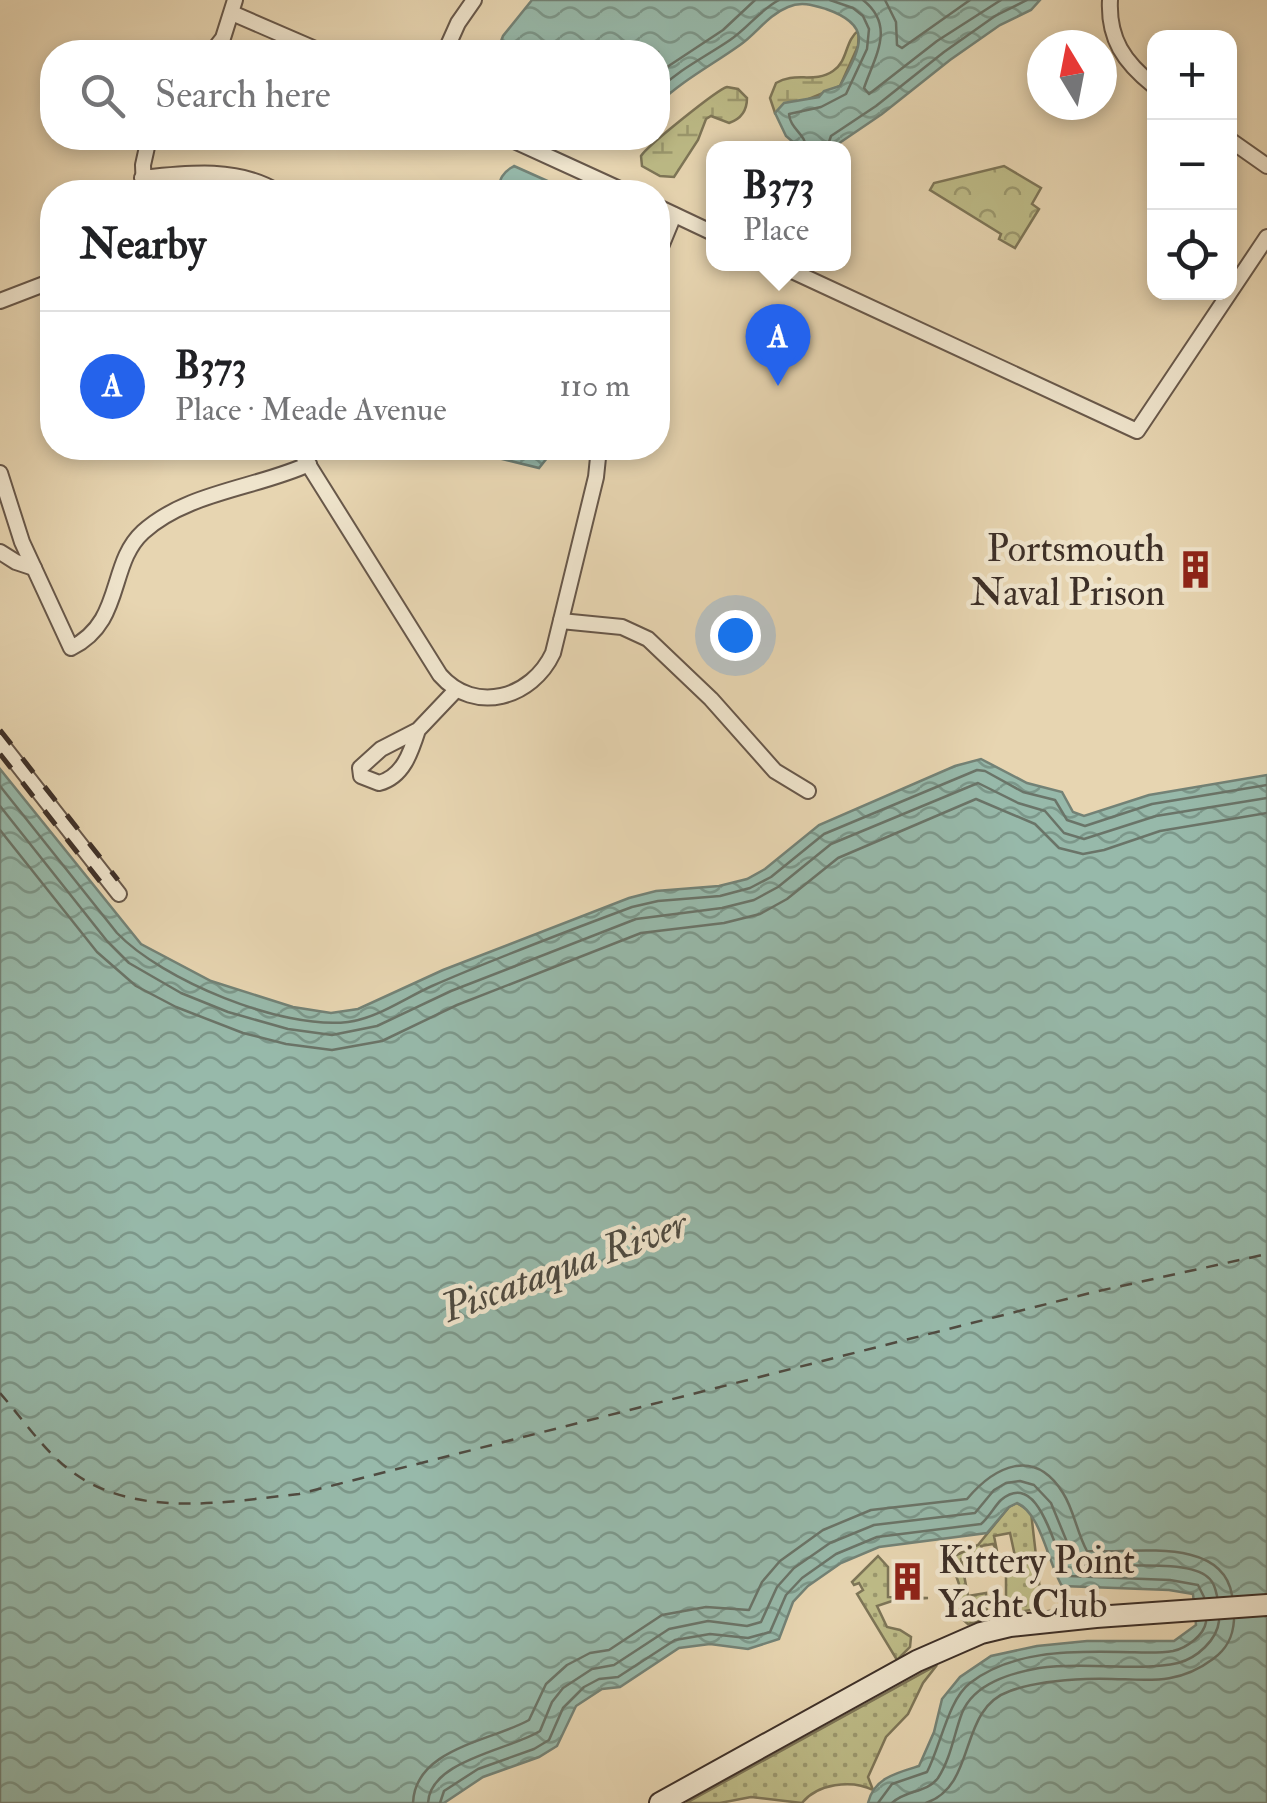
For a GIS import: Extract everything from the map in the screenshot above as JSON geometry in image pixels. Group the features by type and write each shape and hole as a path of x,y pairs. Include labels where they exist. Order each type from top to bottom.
{"main road":[{"path":"660,1803 917,1661 981,1634 1010,1626 1096,1617 1267,1605"}],"street":[{"path":"450,40 474,0"},
{"path":"1110,0 1109,20 1119,49 1147,80"},
{"path":"221,40 234,6 299,40"},
{"path":"1237,145 1267,166"},
{"path":"144,180 147,150"},
{"path":"534,150 600,180"},
{"path":"185,180 227,175 253,180"},
{"path":"670,213 706,231"},
{"path":"670,225 674,215"},
{"path":"792,271 1137,431 1267,237"},
{"path":"0,300 40,285"},
{"path":"307,460 435,668 456,690 474,697 493,698 529,684 548,665 598,460"},
{"path":"0,473 34,568 71,648 97,630 131,548 156,522 197,502 284,476 310,464"},
{"path":"0,552 34,568"},
{"path":"560,621 622,627 648,639 711,698 774,771 808,791"},
{"path":"418,730 456,690"},
{"path":"0,742 119,894"}],"green space":[{"path":"859,30 858,46 840,86 775,113 770,98 776,83 833,71"},
{"path":"738,89 747,98 740,116 729,123 711,116 706,119 698,140 674,177 660,176 642,166 641,156 646,150 670,150 670,128 721,90"},
{"path":"1004,166 1041,188 1032,204 1039,209 1015,248 999,239 1001,234 930,190 934,183"},
{"path":"1017,1503 1031,1512 1042,1608 1001,1615 1006,1598 1006,1563 1016,1561 1010,1533 994,1536 997,1551 993,1544 981,1546 982,1552 961,1559 968,1596 986,1593 987,1610 982,1620 968,1624 961,1618 959,1584 950,1558 978,1545 1009,1507"},
{"path":"878,1556 888,1567 888,1597 928,1598 877,1606 887,1627 911,1637 910,1647 897,1660 857,1594 863,1590 859,1583 852,1582"},
{"path":"937,1665 908,1714 886,1737 868,1777 873,1790 835,1785 816,1791 802,1803 751,1797 720,1803 686,1803"}],"water":[{"path":"532,0 1040,0 1031,10 1000,25 950,60 842,141 792,141 775,113 784,103 819,97 840,86 853,60 859,40 857,31 852,23 826,9 807,4 788,7 670,94 670,40 502,40"},
{"path":"514,166 545,180 500,180"},
{"path":"506,460 545,460 539,468"},
{"name":"Piscataqua River","path":"981,759 1027,783 1062,792 1073,812 1084,816 1149,795 1267,775 1267,1803 868,1803 881,1782 919,1766 934,1732 942,1699 960,1677 991,1656 1087,1641 1174,1641 1196,1625 1193,1594 1062,1586 1038,1528 1017,1503 987,1533 879,1547 841,1563 793,1602 779,1639 748,1649 710,1644 679,1648 620,1687 602,1689 576,1706 557,1746 539,1757 483,1777 444,1803 0,1803 0,769 141,944 211,981 293,1007 331,1013 358,1009 443,970 629,898 747,879 819,825 955,766"}],"ferry route":[{"path":"0,1393 58,1460 93,1484 149,1501 240,1501 299,1494 1094,1292 1267,1254"}],"railway":[{"path":"0,730 118,880"},
{"path":"0,754 106,889"}],"place":[{"name":"B373","path":"778,386"},
{"name":"Portsmouth Naval Prison","path":"1195,570"},
{"name":"Kittery Point Yacht Club","path":"908,1582"}]}
